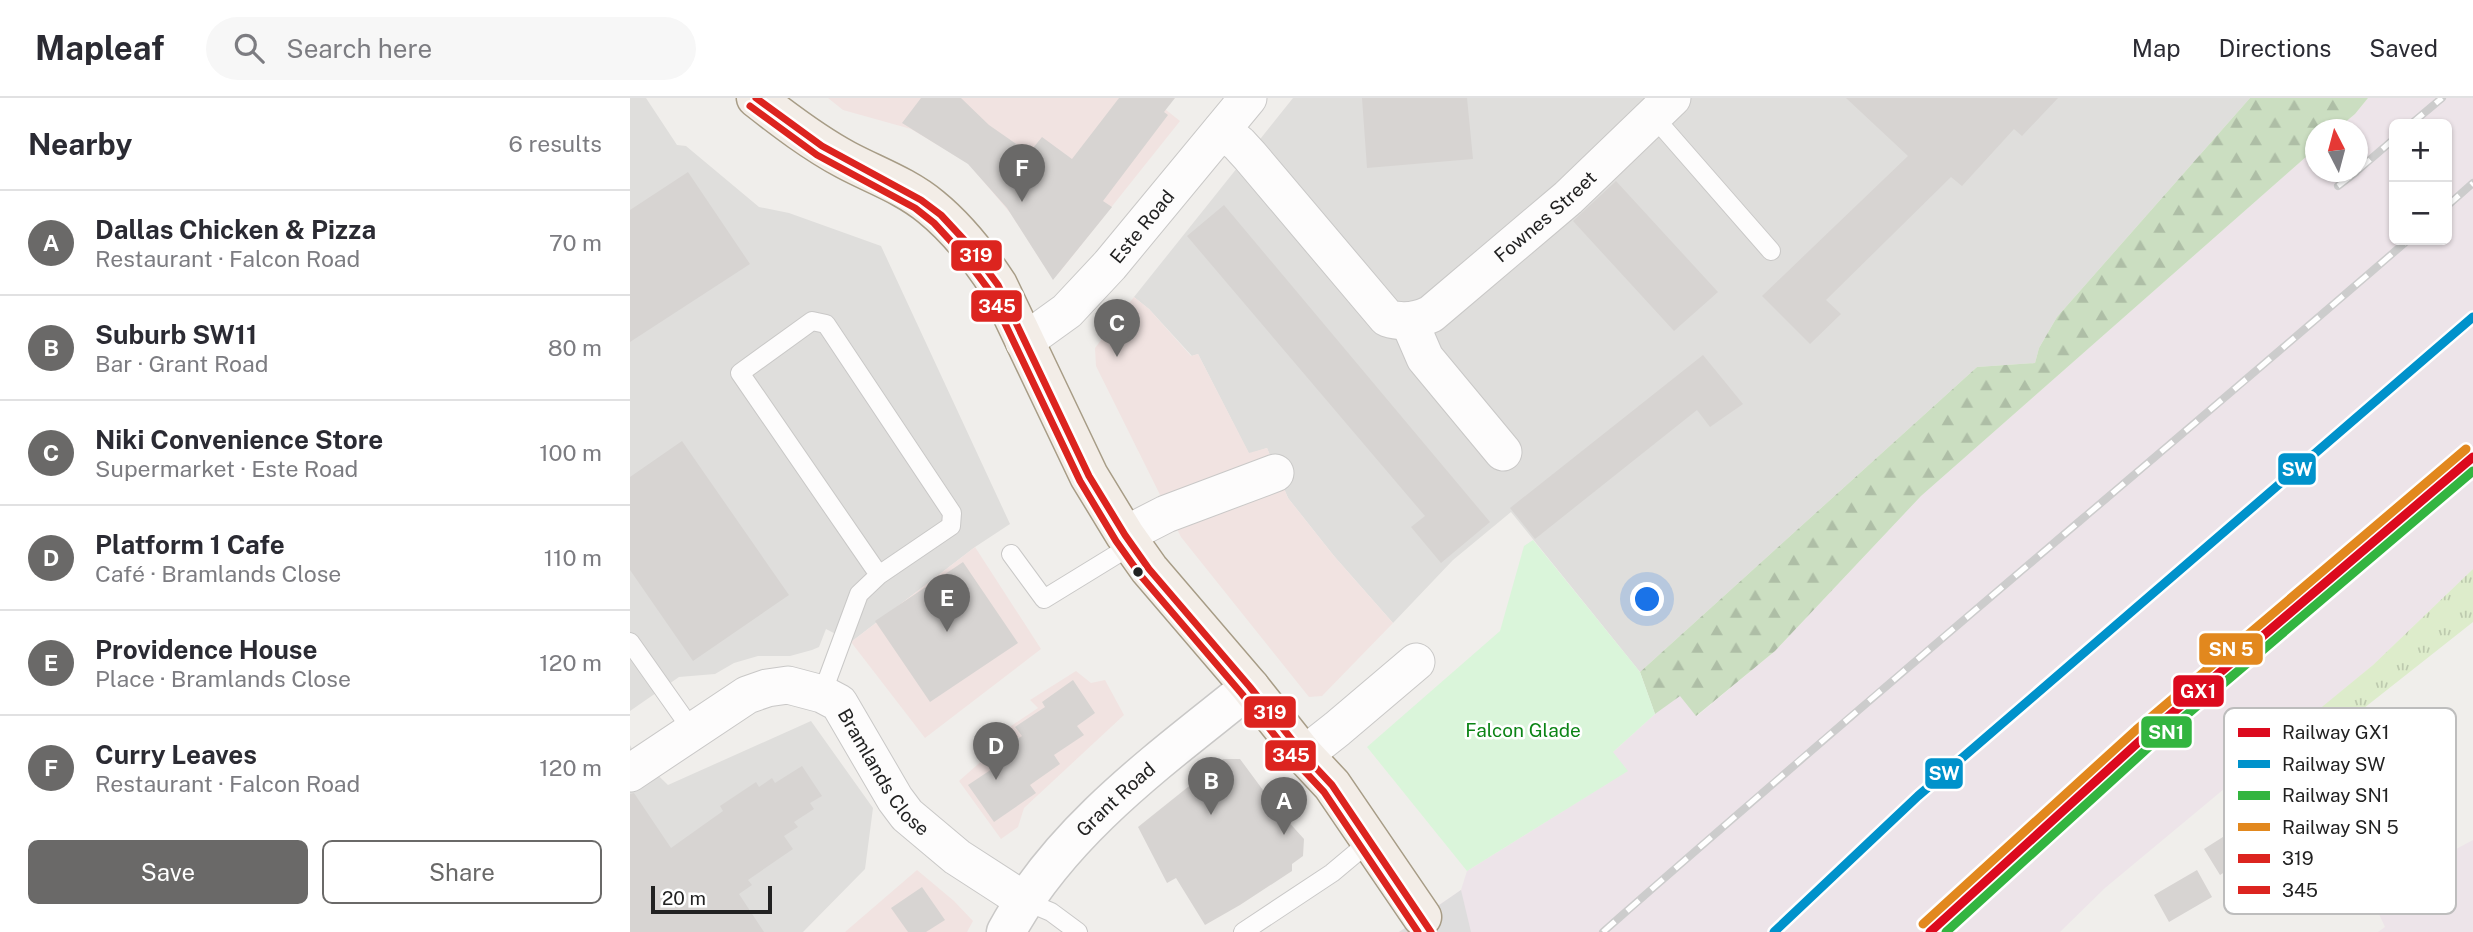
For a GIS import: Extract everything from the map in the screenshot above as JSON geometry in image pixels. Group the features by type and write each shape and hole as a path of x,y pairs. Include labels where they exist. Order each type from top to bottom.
{"main road":[{"path":"757,98 843,159 892,182 929,205 953,226 984,262 998,285 1089,476 1128,540 1149,569 1332,785 1422,917"}],"street":[{"name":"Este Road","path":"1024,342 1067,310 1110,265 1248,98"},
{"name":"Fownes Street","path":"1409,321 1431,314 1568,198 1663,107"},
{"path":"1222,131 1250,156 1387,317 1409,321 1425,358 1503,452"},
{"path":"1128,540 1158,517 1275,473"},
{"path":"1304,755 1416,662"},
{"name":"Bramlands Close","path":"630,773 747,695 788,685 822,694 839,703 907,815 957,857 1016,916"},
{"name":"Grant Road","path":"1016,916 1060,854 1102,810 1250,687"}],"lane":[{"path":"1663,107 1770,251"},
{"path":"822,694 859,594 879,575 951,526 952,513 826,324 812,321 740,373 879,575"},
{"path":"1011,554 1044,598 1128,540"},
{"path":"630,642 692,730"},
{"path":"1243,932 1332,873 1369,842"},
{"path":"1016,916 1051,912 1077,932"}],"shaded area":[{"path":"630,98 646,98 677,145 686,146 759,207 789,213 881,246 1010,524 975,547 851,642 826,629 819,647 812,650 790,656 758,656 734,663 715,674 679,677 630,711"},
{"path":"828,98 1151,98 1180,121 1058,274 1049,273 1011,214 968,163 911,129 843,110"},
{"path":"1293,98 2250,98 2057,317 2039,348 2035,363 1977,367 1640,672 1511,512 1453,560 1393,623 1288,498 1267,448 1249,454 1198,354 1192,356 1149,309 1134,297"},
{"path":"2368,98 2473,98 2473,569 2373,665 2321,708 2224,708 2224,789 2105,888 2060,932 1399,932 1461,890 1467,871 1627,771 1612,753 1680,695 1697,716 1775,651 1921,496 2305,158 2305,182 2368,182 2368,119 2349,119"},
{"path":"1134,297 1149,309 1191,356 1198,354 1249,453 1267,448 1288,498 1393,623 1322,696 1309,697 1181,537 1096,366 1095,348"},
{"path":"975,547 1041,649 925,738 851,642"},
{"path":"1076,671 1091,683 1105,680 1124,715 1024,808 1018,827 1001,839 959,781 1011,735 1008,728 1038,708 1030,700"},
{"path":"811,721 873,808 865,869 803,932 630,932 630,745 668,785"},
{"path":"2473,840 2473,932 2378,932 2385,927 2379,914 2456,914 2456,849"},
{"path":"917,870 973,921 967,932 845,932"}],"green space":[{"path":"2250,98 2368,98 2349,119 2305,119 2305,158 1921,496 1775,651 1696,716 1680,696 1655,714 1640,672 1977,367 2035,363 2039,348 2057,317"},
{"name":"Falcon Glade","path":"1533,540 1640,672 1655,714 1613,752 1628,771 1467,871 1367,747 1500,631 1524,546"},
{"path":"2473,569 2473,622 2364,708 2321,708 2373,665"}],"pier":[{"path":"1461,890 1471,932 1399,932 1422,917"}],"building":[{"path":"921,98 961,98 989,125 1029,153 1042,137 1072,159 1119,98 1175,98 1164,112 1168,115 1103,201 1112,207 1053,280 1007,208 968,164 902,123"},
{"path":"1362,98 1467,98 1473,159 1367,168"},
{"path":"1846,98 2058,98 2022,136 2014,129 1962,186 1951,177 1826,300 1841,314 1810,344 1762,296 1908,156"},
{"path":"688,172 750,264 630,342 630,210"},
{"path":"1616,181 1718,292 1674,331 1573,221"},
{"path":"1224,205 1490,522 1441,563 1411,527 1425,516 1187,236"},
{"path":"1703,355 1743,404 1710,427 1697,410 1535,539 1510,508"},
{"path":"682,441 789,595 693,661 630,570 630,477"},
{"path":"963,562 1018,643 930,702 875,621"},
{"path":"1073,680 1095,713 1077,726 1084,735 1054,755 1060,764 1030,785 1036,793 994,822 968,785 998,765 992,755 1022,736 1015,727 1045,707 1042,702"},
{"path":"1223,759 1240,759 1277,809 1304,839 1303,856 1292,864 1292,871 1205,925 1176,878 1167,883 1138,827"},
{"path":"802,766 822,796 810,803 814,809 794,822 798,827 784,836 793,849 748,880 752,885 739,894 764,932 630,932 630,794 634,793 671,848 723,811 720,806 756,782 759,787 772,778 775,783"},
{"path":"2224,836 2224,872 2220,875 2204,849"},
{"path":"2197,870 2212,897 2169,922 2154,895"},
{"path":"922,887 945,920 926,932 908,932 891,908"}],"railway":[{"path":"2417,119 2442,98"},
{"path":"2368,161 2389,143"},
{"path":"2338,186 2343,182"},
{"path":"2452,202 2473,183"},
{"path":"1603,932 2402,245"}],"rail line":[{"name":"SW","path":"1774,932 1918,796 2473,317"},
{"name":"GX1","path":"1930,932 2143,738 2473,457"},
{"name":"SN1","path":"1946,932 2150,746 2473,471"}],"transit line":[{"name":"319","path":"756,98 822,146 921,200 941,215 967,243 998,285 1089,476 1125,535 1149,569 1332,785 1431,932"},
{"name":"345","path":"750,106 817,155 915,208 934,223 959,250 989,290 1080,481 1116,541 1141,576 1324,792 1418,932"},
{"path":"1923,924 2136,730 2466,449"}],"place":[{"name":"Curry Leaves","path":"1022,202"},
{"name":"Niki Convenience Store","path":"1117,357"},
{"name":"Providence House","path":"947,632"},
{"name":"Platform 1 Cafe","path":"996,780"},
{"name":"Suburb SW11","path":"1211,815"},
{"name":"Dallas Chicken & Pizza","path":"1284,835"}]}
